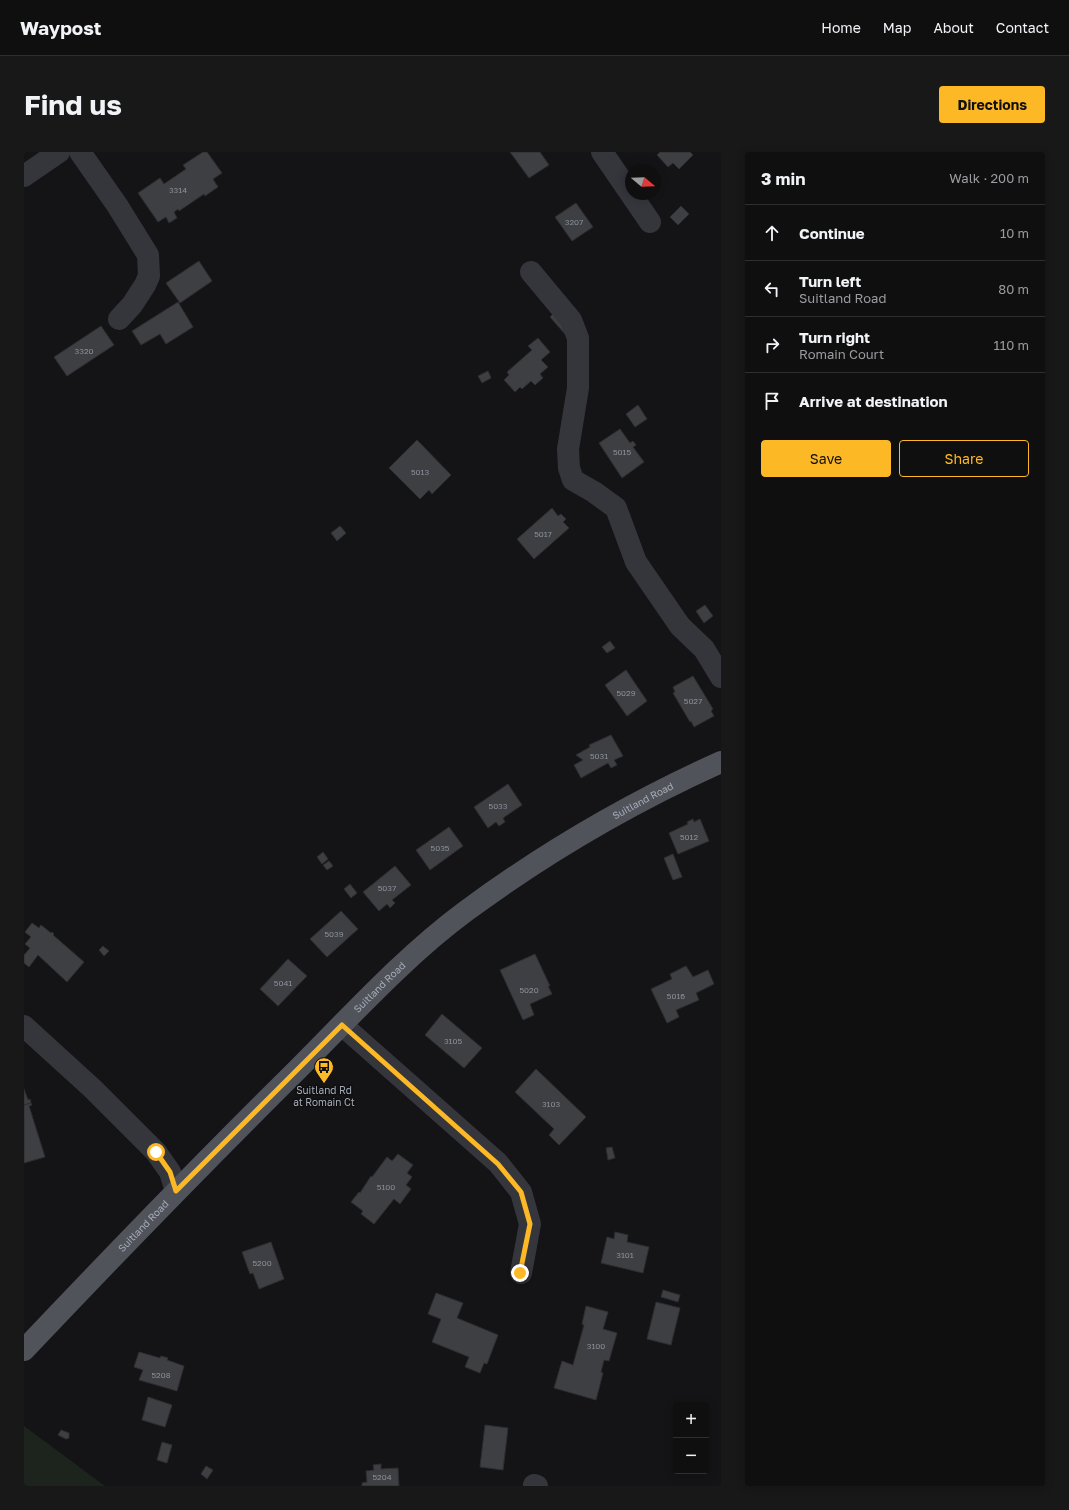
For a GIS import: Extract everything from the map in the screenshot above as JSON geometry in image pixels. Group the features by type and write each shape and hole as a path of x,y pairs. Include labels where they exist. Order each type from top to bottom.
{"main road":[{"name":"Suitland Road","path":"24,1350 176,1191 393,974 464,912 527,868 601,821 721,762"}],"street":[{"path":"24,176 59,152"},
{"path":"80,152 121,211 148,255 149,276 145,285 132,305 119,319"},
{"path":"602,152 650,222"},
{"path":"531,272 571,320 578,338 578,388 568,449 569,468 573,480 594,492 616,508 636,562 680,626 704,649 721,676"},
{"path":"342,1025 498,1164 521,1192 530,1224 520,1273"},
{"path":"24,1026 93,1089 156,1152 170,1172 176,1191"}],"shaded area":[{"path":"24,1426 105,1486 24,1486"}],"building":[{"path":"203,152 207,152 222,173 213,179 218,187 205,196 204,194 179,211 178,209 174,212 177,218 169,223 166,217 158,222 138,193 160,178 164,184 186,169 183,165"},
{"path":"510,152 540,152 549,165 529,178"},
{"path":"660,152 690,152 693,155 679,169 673,163 668,167 657,155"},
{"path":"576,203 593,227 572,241 555,217"},
{"path":"681,206 689,214 678,225 670,217"},
{"path":"199,261 212,281 180,303 166,283"},
{"path":"178,302 193,327 166,344 160,334 141,345 132,331"},
{"path":"557,310 565,334 550,317"},
{"path":"101,326 114,345 67,376 54,357"},
{"path":"538,338 550,352 541,360 548,367 540,374 543,378 535,385 531,381 522,389 520,387 515,392 504,380 509,375 507,372 532,350 528,346"},
{"path":"488,371 491,378 482,383 478,376"},
{"path":"638,405 647,419 635,427 626,414"},
{"path":"620,429 630,443 633,441 636,445 633,447 644,462 622,478 599,443"},
{"path":"417,440 451,475 432,494 429,490 420,499 389,468"},
{"path":"552,508 558,516 561,514 566,519 563,522 569,528 534,559 517,539"},
{"path":"340,526 346,533 337,541 331,533"},
{"path":"705,605 713,616 704,623 696,611"},
{"path":"610,641 615,648 607,653 602,647"},
{"path":"626,670 647,701 627,716 605,685"},
{"path":"693,676 713,709 711,711 714,716 694,727 673,693 675,692 673,687"},
{"path":"611,735 623,756 614,760 617,765 611,768 608,763 581,778 574,765 583,760 576,755 590,747 589,745"},
{"path":"508,784 522,805 503,818 505,822 499,826 496,822 488,828 474,807"},
{"path":"693,819 694,822 700,819 709,841 678,854 669,833 688,824 687,822"},
{"path":"449,827 463,846 430,870 416,850"},
{"path":"323,852 328,859 322,864 317,857"},
{"path":"673,854 682,877 673,880 664,858"},
{"path":"329,861 333,866 327,870 323,865"},
{"path":"395,866 411,885 392,900 395,903 390,908 387,904 379,911 363,892"},
{"path":"350,884 357,893 351,898 344,889"},
{"path":"341,911 358,929 327,957 310,939"},
{"path":"32,923 39,928 41,925 51,933 52,932 54,934 53,935 84,962 67,982 38,955 29,967 24,963 24,955 30,948 25,944 31,937 25,932"},
{"path":"103,946 109,951 104,956 99,950"},
{"path":"535,954 550,986 548,986 552,994 530,1004 534,1015 523,1020 500,970"},
{"path":"288,959 307,976 278,1006 260,989"},
{"path":"686,966 693,977 708,970 714,984 696,993 699,1000 676,1010 679,1017 667,1023 651,989 672,979 670,974"},
{"path":"442,1014 482,1048 464,1068 425,1035"},
{"path":"536,1069 586,1117 559,1145 549,1135 554,1129 515,1092"},
{"path":"24,1089 28,1100 30,1099 31,1103 24,1105"},
{"path":"31,1103 32,1105 29,1106 45,1157 24,1163 24,1105"},
{"path":"612,1147 615,1158 608,1160 606,1148"},
{"path":"398,1154 413,1165 407,1173 412,1177 406,1185 411,1189 400,1204 394,1199 374,1224 361,1214 363,1211 351,1202 359,1192 360,1193 371,1176 372,1177 387,1157 392,1161"},
{"path":"615,1232 628,1235 627,1242 649,1247 643,1273 601,1263 607,1237 614,1239"},
{"path":"271,1242 284,1279 259,1289 253,1273 250,1274 242,1252"},
{"path":"663,1290 680,1295 678,1302 661,1297"},
{"path":"436,1293 463,1303 457,1318 498,1335 487,1364 484,1363 480,1373 465,1367 469,1357 432,1342 441,1319 428,1314"},
{"path":"656,1302 680,1308 671,1345 647,1339"},
{"path":"586,1306 608,1312 603,1329 617,1333 609,1361 604,1360 601,1372 603,1373 596,1400 554,1388 562,1361 573,1365 584,1325 582,1324"},
{"path":"139,1352 160,1358 161,1356 168,1358 167,1360 184,1366 177,1391 139,1380 143,1370 134,1367"},
{"path":"148,1397 172,1405 165,1427 142,1420"},
{"path":"485,1425 508,1428 503,1470 480,1467"},
{"path":"61,1430 69,1433 69,1438 66,1439 58,1435"},
{"path":"162,1442 172,1445 167,1463 157,1460"},
{"path":"381,1464 381,1469 398,1468 399,1486 362,1486 362,1483 367,1482 366,1471 374,1470 373,1465"},
{"path":"206,1466 213,1470 207,1479 201,1474"}],"place":[{"name":"Suitland Rd at Romain Ct","path":"324,1084"}],"route":[{"path":"156,1152 170,1172 176,1191 342,1025 498,1164 521,1192 530,1224 520,1273"}]}
